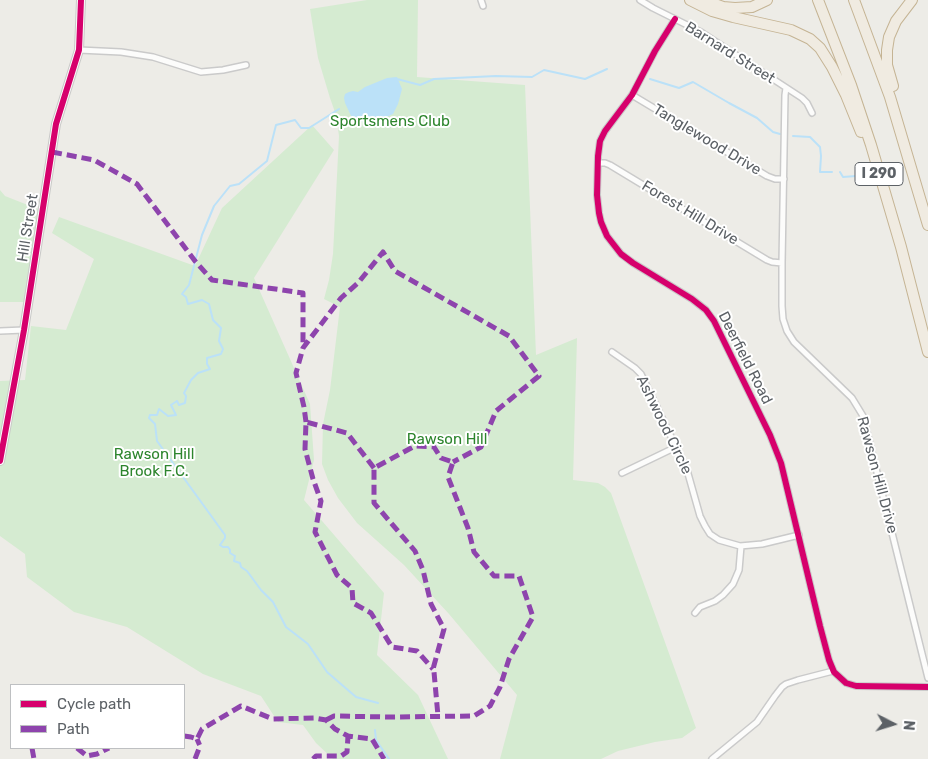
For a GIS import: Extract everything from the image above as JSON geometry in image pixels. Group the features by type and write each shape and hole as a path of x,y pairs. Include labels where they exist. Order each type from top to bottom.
{"highway":[{"path":"690,0 712,11 790,30 807,37 816,44 829,61 846,95 882,183"},
{"path":"704,0 723,7 735,8 752,6 766,0"},
{"name":"I 290","path":"818,0 851,85 882,183 901,247 928,352"},
{"name":"I 290","path":"854,0 896,116 928,225"},
{"path":"896,116 894,88 887,65 888,44 896,22 912,0"}],"street":[{"name":"Hill Street","path":"0,461 24,330 57,121 78,50 81,0"},
{"name":"Barnard Street","path":"640,0 701,32 805,100 812,113"},
{"name":"Deerfield Road","path":"675,19 655,51 632,95 604,133 600,144 598,163 597,195 599,216 606,233 621,254 692,299 706,310 714,321 775,446 784,474 820,626 833,671"},
{"path":"78,50 121,52 151,57 202,72 223,70 246,64"},
{"name":"Rawson Hill Drive","path":"786,88 782,262 782,313 785,326 790,337 802,352 852,398 862,414 928,678"},
{"name":"Tanglewood Drive","path":"632,95 764,175 784,179"},
{"name":"Forest Hill Drive","path":"598,163 610,165 770,261 782,262"},
{"path":"0,331 24,330"},
{"name":"Ashwood Circle","path":"612,352 641,374 687,470 700,516 710,534 719,540 741,546 762,544 799,535"},
{"path":"622,473 676,447"},
{"path":"695,613 700,607 723,595 733,584 739,570 741,546"},
{"path":"712,759 757,722 782,687 792,681 833,671 846,683 856,686 928,687"}],"green space":[{"name":"Rawson Hill","path":"367,0 418,0 417,77 525,85 536,355 577,338 573,480 598,483 611,493 696,728 682,738 618,751 601,759 500,759 517,695 449,614 404,565 357,523 338,498 328,480 322,464 323,424 330,390 340,307 324,299 333,254 339,136 336,115 318,58 310,9"},
{"name":"Rawson Hill Brook F.C.","path":"312,125 334,150 254,278 310,404 314,460 304,500 384,593 377,655 418,695 448,759 333,759 316,743 303,725 278,722 261,696 203,674 127,627 74,612 27,577 25,554 0,536 0,381 25,380 31,326 66,330 94,259 52,233 59,217 195,266 222,208"},
{"path":"0,190 5,196 43,211 29,302 0,302"}],"water":[{"path":"397,77 402,89 393,114 366,122 353,120 345,103 345,94 353,91 358,92 387,78"}],"waterway":[{"path":"397,79 420,85 434,79 496,76 532,77 544,70 585,79 607,69"},
{"path":"650,79 679,88 693,82 757,118 773,132 780,134"},
{"path":"339,109 309,128 301,128 295,120 276,125 267,161 239,184 230,186 214,206 202,235 189,285 182,294 186,297 188,304 202,300 209,304 213,320 221,328 219,341 223,349 221,354 207,358 207,364 210,369 198,373 191,380 184,393 186,396 185,403 179,405 177,401 171,405 176,415 168,416 159,409 157,415 150,415 149,418 155,424 157,441 225,535 220,545 228,547 230,553 235,556 234,561 240,563 241,567 247,571 273,602 286,627 308,644 327,672 356,697 378,703"},
{"path":"793,136 810,137 820,147 820,172 832,172"},
{"path":"840,172 843,177 856,176"},
{"path":"375,730 376,740 389,759"}],"marked path":[{"path":"52,152 94,160 137,184 195,261 212,280 303,293 303,348"},
{"path":"306,422 296,373 303,348 341,298 358,283 383,252 395,271 509,336 539,376 496,411 481,447 453,462"},
{"path":"374,468 347,433 306,422 305,449 321,501 315,532 337,575 352,588 353,603 371,613 392,647 417,651 433,669"},
{"path":"326,720 334,716 390,717 474,716 490,706 500,687 509,659 533,617 519,576 494,576 474,552 468,528 448,477 453,462 441,458 434,447 415,446 374,468 374,503 415,551 423,570 431,604 444,629 433,669 438,716"},
{"path":"185,736 197,739 202,729 241,706 273,719 314,718 326,720 335,729 348,736 372,739 384,759"},
{"path":"313,759 316,756 341,756 347,752 348,736"},
{"path":"195,759 200,746 197,739"},
{"path":"32,749 34,759"},
{"path":"78,749 87,756 107,749"}],"cycle path":[{"path":"0,461 24,330 56,124 79,50 81,0"},
{"path":"675,19 655,51 632,95 605,131 600,141 597,195 601,222 607,236 621,254 692,299 706,310 714,321 770,435 781,463 820,626 834,672 846,683 856,686 928,687"}],"park label":[{"name":"Sportsmens Club","path":"390,122"}]}
